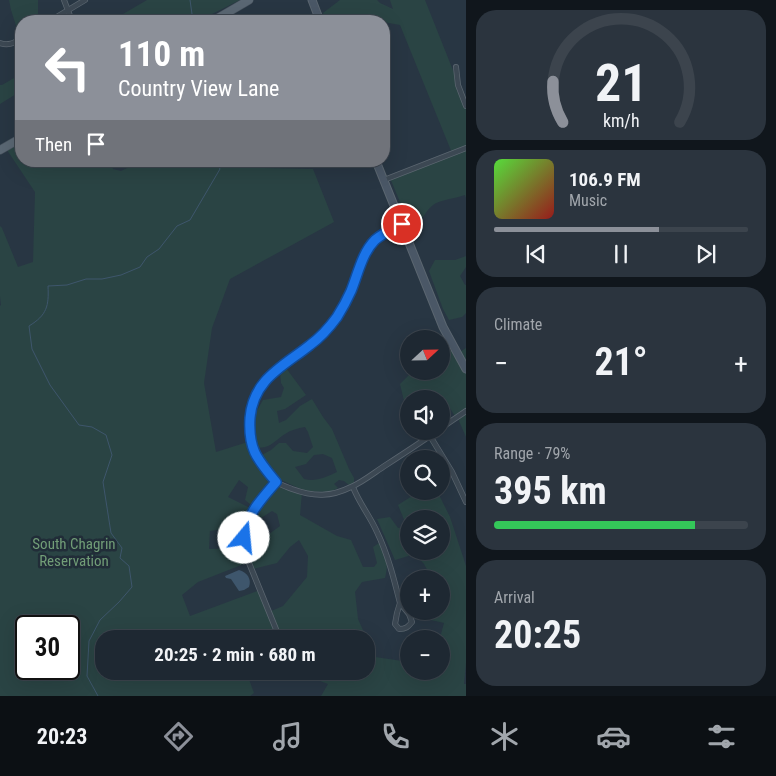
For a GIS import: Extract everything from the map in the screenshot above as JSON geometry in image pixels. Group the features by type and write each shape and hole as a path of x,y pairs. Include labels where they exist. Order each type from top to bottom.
{"main road":[{"path":"223,15 249,0"},
{"path":"312,0 318,15"},
{"path":"0,150 15,141"},
{"path":"379,167 443,327 466,369"}],"street":[{"path":"64,0 70,15"},
{"path":"60,15 85,0"},
{"path":"0,43 5,45 15,43"},
{"path":"456,67 458,85 466,106"},
{"path":"384,180 466,148"},
{"path":"402,224 376,239 367,249 350,294 340,312 323,334 303,351 281,365 260,387 250,411 250,437 252,449 276,482 302,493 318,495 332,494 353,487 424,440"},
{"path":"450,422 466,411"},
{"path":"432,440 452,472 466,502"},
{"path":"276,482 252,511 245,528 244,548 276,630"},
{"path":"353,487 387,554 400,604 409,614 412,622 409,627 404,629 399,629 395,624 400,604"}],"green space":[{"path":"9,0 38,0 38,15 15,15 15,22"},
{"path":"147,0 240,0 210,15 121,15"},
{"path":"340,0 377,0 393,9 390,0 425,0 466,103 466,198 465,195 436,203 421,219 407,223 390,178 452,153 400,25 390,23 390,15 324,15 323,13"},
{"path":"15,77 15,95 0,104 0,85"},
{"path":"15,141 15,162 5,147"},
{"name":"South Chagrin Reservation","path":"18,167 112,167 113,169 121,171 129,167 313,169 334,222 230,279 212,328 204,383 216,452 251,441 252,449 276,482 302,493 300,515 337,536 351,540 363,567 374,567 377,563 373,547 379,543 386,560 385,578 362,582 355,592 358,619 363,630 276,630 275,628 270,630 95,630 95,680 249,680 254,693 250,696 0,696 0,226 18,267 33,262 35,192","holes":["239,480 248,487 245,500 255,508 245,528 259,532 261,518 272,511 277,514 280,526 265,537 247,541 253,569 277,563 290,547 299,540 308,556 307,577 283,606 269,612 260,590 190,616 182,595 198,582 249,562 244,548 209,549 210,531 242,526 252,509 228,497"]},
{"path":"466,256 466,267 460,276 466,285 466,313 462,317 449,320 429,271 435,260 455,260"},
{"path":"466,348 466,437 459,421 460,416 456,418 450,408 450,390 401,390 400,384 404,380 450,380 450,350 458,353"},
{"path":"286,368 306,395 285,409 277,411 279,423 286,420 300,406 312,399 332,429 354,478 354,483 350,486 344,481 339,480 334,484 338,488 330,492 305,491 279,479 260,456 279,443 286,443 293,451 307,453 313,447 305,427 290,431 268,446 256,447 255,414 263,400 281,397 284,388 281,383 280,372","holes":["323,454 332,458 337,472 313,480 304,479 295,467 306,464 314,455"]},
{"path":"406,500 442,500 446,510 400,510 398,505"},
{"path":"390,517 398,528 400,528 400,558 395,560 377,519"},
{"path":"450,517 466,566 466,663 464,684 466,684 466,696 321,696 328,684 317,680 375,680 375,657 400,661 400,680 450,680 450,630 442,630 444,623 431,620 450,620 450,570 427,570 420,560 450,560"}],"water":[{"path":"239,570 246,574 250,581 249,587 239,591 231,579 225,576"}],"waterway":[{"path":"190,0 192,15"},
{"path":"98,696 87,676 89,641 100,620 132,587 129,566 120,558 122,548 111,533 103,482 112,455 106,435 92,427 79,425 50,385 32,349 29,326 40,318 46,309 48,286 67,285 86,279 102,279 121,275 140,267 147,257 159,249 177,226 190,220 220,169 219,167"}],"route":[{"path":"244,538 245,528 252,511 276,482 252,449 250,411 260,387 281,365 312,344 333,323 350,294 367,249 376,239 402,224"}]}
